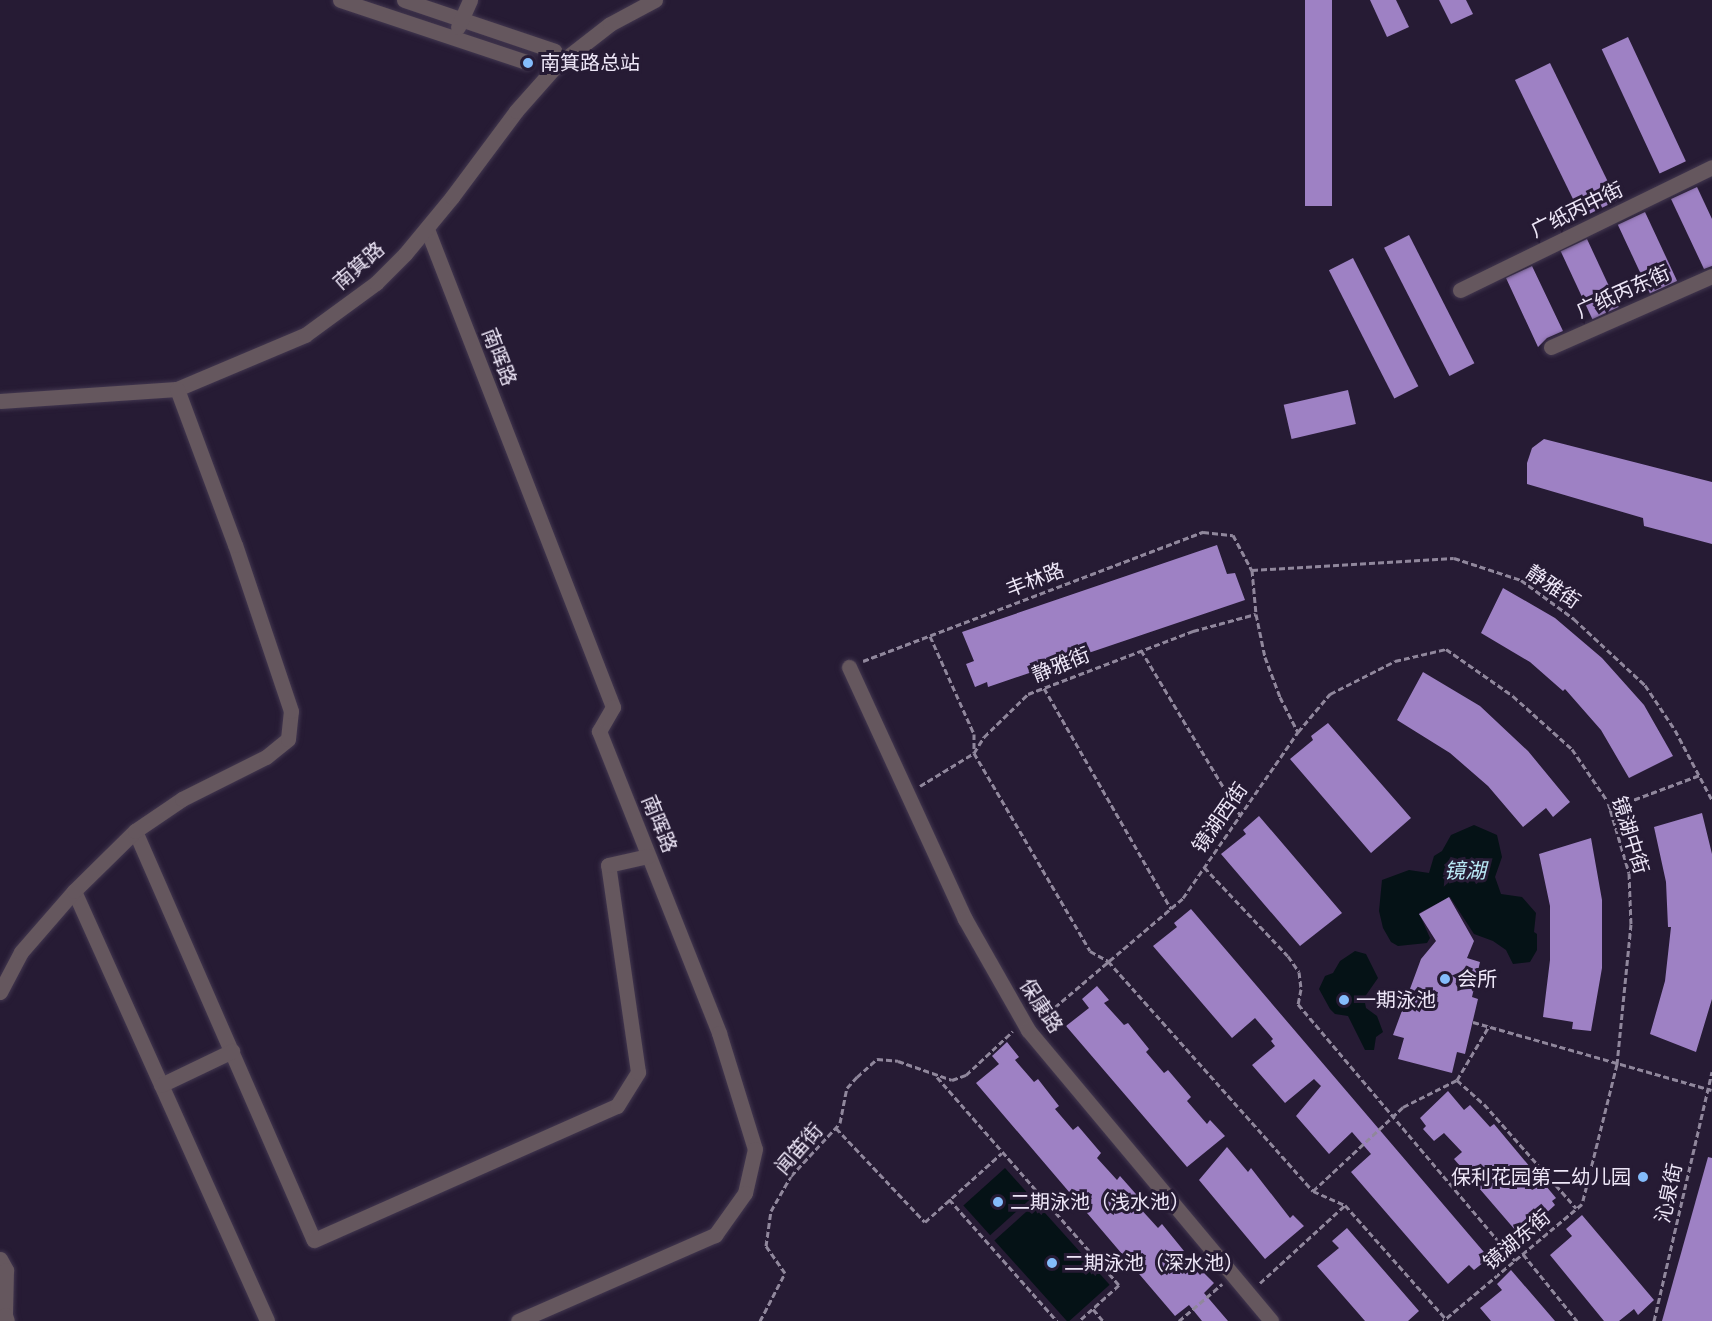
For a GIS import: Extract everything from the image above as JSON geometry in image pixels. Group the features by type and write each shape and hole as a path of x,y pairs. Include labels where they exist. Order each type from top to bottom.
{"street":[{"path":"340,0 526,62"},
{"path":"404,0 555,51"},
{"path":"413,24 423,0"},
{"path":"454,38 470,0"},
{"name":"南箕路","path":"0,401 177,388 305,335 376,283 427,229 516,111 556,66 610,24 655,0"},
{"name":"广纸丙中街","path":"1460,290 1712,166"},
{"name":"南晖路","path":"427,229 613,707 599,731 719,1033 755,1149 745,1193 715,1235 518,1321"},
{"name":"广纸丙东街","path":"1551,347 1712,276"},
{"path":"0,992 21,952 74,891 135,831 182,799 266,757 288,739 291,711 235,545 177,388"},
{"name":"保康路","path":"849,667 965,919 1026,1026 1271,1321"},
{"path":"135,831 314,1240 617,1106 638,1072 608,865 648,856"},
{"path":"74,891 267,1321"},
{"path":"161,1085 232,1052"},
{"path":"0,1259 6,1270 5,1315 7,1321"}],"path":[{"name":"丰林路","path":"849,667 1203,532 1233,535 1252,570"},
{"name":"静雅街","path":"1252,570 1454,558 1521,580 1574,619 1645,685 1700,775 1712,800"},
{"path":"1252,570 1256,614 1265,657 1280,697 1298,732"},
{"name":"静雅街","path":"906,795 974,753 984,737 1028,694 1193,631 1256,614"},
{"path":"930,636 974,734 974,753 1090,951 1108,961 1313,1191 1345,1205 1444,1320"},
{"name":"镜湖西街","path":"1026,1026 1182,898 1298,732 1330,694 1395,661 1446,649"},
{"name":"镜湖中街","path":"1446,649 1513,696 1572,749 1608,802 1629,873 1631,924 1617,1064"},
{"path":"1141,650 1240,815"},
{"path":"1044,688 1171,909"},
{"path":"1610,809 1700,775"},
{"path":"1204,867 1288,956 1299,972 1301,989 1298,1004 1515,1261"},
{"path":"1473,1022 1710,1090"},
{"name":"闻笛街","path":"760,1321 784,1273 766,1246 771,1210 791,1176 840,1124 847,1088 877,1059 898,1061 952,1080 966,1075 1026,1026"},
{"path":"1313,1191 1403,1107 1457,1080 1489,1026"},
{"name":"镜湖东街","path":"1444,1320 1582,1204 1617,1064"},
{"name":"沁泉街","path":"1654,1321 1710,1090 1712,1072"},
{"path":"936,1076 1119,1285 1079,1321"},
{"path":"1457,1080 1484,1104 1577,1208"},
{"path":"836,1128 925,1222 1002,1153"},
{"path":"949,1200 1057,1321"},
{"path":"1248,1294 1345,1205"},
{"path":"1523,1254 1577,1321"},
{"path":"1179,1321 1232,1275"},
{"path":"1092,1309 1103,1321"}],"water":[{"name":"镜湖","path":"1474,825 1497,835 1502,857 1495,877 1501,894 1522,897 1536,913 1534,932 1537,934 1537,950 1530,962 1513,964 1506,950 1493,941 1474,934 1450,897 1419,913 1430,938 1427,943 1398,946 1391,942 1383,928 1379,911 1382,880 1409,870 1429,873 1434,856 1442,851 1451,835"},
{"name":"一期泳池","path":"1355,951 1366,954 1378,978 1364,998 1366,1008 1377,1016 1383,1032 1376,1037 1374,1050 1365,1050 1348,1016 1335,1014 1319,989 1325,976 1333,973 1340,961"},
{"name":"二期泳池（浅水池）","path":"1005,1168 1032,1198 990,1235 963,1205"},
{"name":"二期泳池（深水池）","path":"1036,1203 1110,1285 1067,1321 994,1240"}],"building":[{"path":"1305,0 1332,0 1332,206 1305,206"},
{"path":"1370,0 1396,0 1409,27 1387,37"},
{"path":"1439,0 1466,0 1473,14 1451,24"},
{"path":"1628,37 1686,161 1660,173 1602,49"},
{"path":"1550,63 1617,201 1582,218 1515,80"},
{"path":"1697,187 1712,219 1712,266 1704,269 1671,199"},
{"path":"1645,212 1677,281 1650,294 1618,225"},
{"path":"1409,235 1474,363 1449,376 1384,248"},
{"path":"1587,239 1619,307 1592,319 1561,251"},
{"path":"1353,258 1418,386 1394,399 1329,270"},
{"path":"1532,266 1563,331 1547,338 1538,347 1506,278"},
{"path":"1348,390 1356,424 1292,439 1284,405"},
{"path":"1544,439 1712,482 1712,544 1644,526 1643,518 1527,484 1527,463 1532,448"},
{"path":"1217,545 1227,574 1235,573 1245,600 988,687 987,682 975,687 966,664 974,661 962,632"},
{"path":"1503,588 1555,618 1602,658 1644,705 1673,756 1629,778 1601,730 1565,689 1563,691 1530,662 1481,633"},
{"path":"1423,672 1480,706 1528,751 1570,802 1553,817 1546,808 1523,827 1488,786 1450,753 1397,720"},
{"path":"1328,723 1411,818 1371,853 1290,759 1313,740 1311,736"},
{"path":"1702,813 1712,854 1712,999 1696,1052 1650,1034 1665,981 1671,927 1668,927 1666,882 1654,827"},
{"path":"1259,816 1342,913 1300,946 1221,854 1246,834 1243,830"},
{"path":"1591,838 1602,900 1602,968 1591,1031 1572,1029 1573,1022 1543,1017 1550,960 1550,906 1539,854"},
{"name":"会所","path":"1449,897 1474,941 1467,958 1480,962 1472,997 1478,999 1465,1054 1457,1052 1452,1073 1398,1059 1404,1038 1393,1035 1421,959 1436,941 1419,914"},
{"path":"1191,909 1489,1258 1474,1270 1469,1265 1448,1284 1351,1172 1371,1154 1352,1132 1329,1154 1296,1116 1321,1086 1314,1079 1285,1103 1252,1065 1275,1046 1271,1041 1273,1039 1255,1018 1232,1038 1153,946 1177,927 1174,923"},
{"path":"1097,986 1109,1000 1104,1003 1124,1025 1128,1023 1149,1049 1146,1052 1164,1073 1168,1070 1191,1097 1187,1101 1207,1124 1210,1120 1225,1136 1187,1167 1066,1026 1089,1008 1082,999"},
{"path":"1007,1042 1019,1057 1015,1060 1034,1082 1038,1079 1059,1106 1055,1109 1073,1130 1078,1126 1101,1153 1097,1158 1117,1180 1120,1176 1143,1202 1138,1206 1158,1228 1162,1224 1184,1251 1182,1254 1200,1275 1203,1272 1214,1283 1204,1293 1228,1321 1202,1321 1189,1305 1175,1316 976,1083 999,1064 992,1056"},
{"path":"1448,1091 1464,1110 1470,1105 1490,1127 1494,1124 1556,1198 1552,1201 1555,1205 1542,1217 1538,1212 1516,1231 1454,1159 1462,1152 1444,1133 1434,1141 1423,1129 1426,1126 1420,1118"},
{"path":"1227,1147 1248,1172 1251,1168 1290,1218 1293,1215 1304,1226 1265,1259 1199,1180"},
{"path":"1708,1157 1712,1158 1712,1321 1662,1321"},
{"path":"1582,1215 1654,1300 1638,1315 1634,1309 1619,1321 1604,1321 1550,1255 1572,1236 1566,1229"},
{"path":"1347,1228 1419,1311 1408,1321 1365,1321 1317,1266 1339,1248 1332,1241"},
{"path":"1511,1270 1555,1321 1491,1321 1480,1308 1502,1290 1497,1284"}],"place":[{"name":"南箕路总站","path":"528,63"},
{"name":"会所","path":"1445,979"},
{"name":"一期泳池","path":"1344,1000"},
{"name":"保利花园第二幼儿园","path":"1643,1177"},
{"name":"二期泳池（浅水池）","path":"998,1202"},
{"name":"二期泳池（深水池）","path":"1052,1263"}]}
